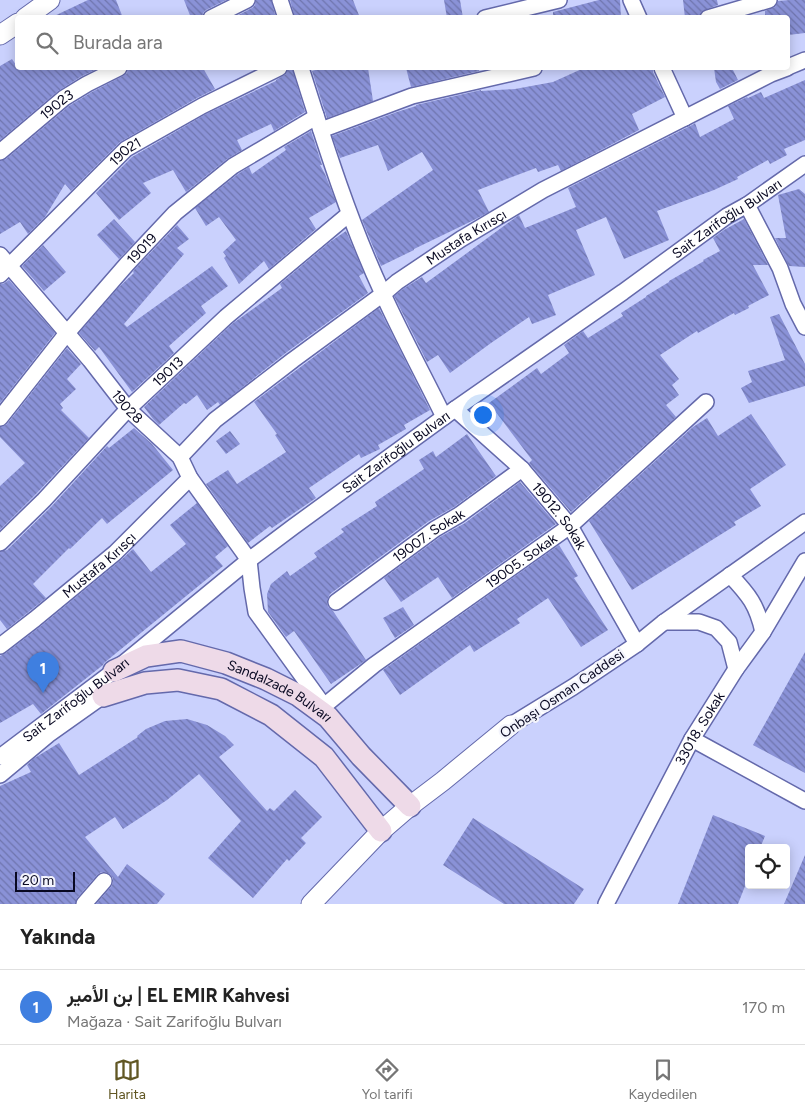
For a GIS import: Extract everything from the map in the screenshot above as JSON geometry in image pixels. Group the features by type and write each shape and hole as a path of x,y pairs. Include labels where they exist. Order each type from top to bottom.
{"main road":[{"name":"Sandalzade Bulvarı","path":"114,671 146,656 181,651 226,663 266,679 326,712 362,756 410,806"},
{"name":"Sandalzade Bulvarı","path":"104,696 145,683 178,680 221,690 271,715 324,757 381,831"}],"street":[{"path":"29,15 50,0"},
{"path":"217,15 247,0"},
{"path":"280,0 285,15"},
{"path":"497,15 559,0"},
{"path":"631,0 638,15"},
{"path":"718,15 769,0"},
{"path":"0,35 15,25"},
{"name":"Mustafa Kırısçı","path":"790,66 805,60"},
{"name":"19023","path":"0,152 64,98 115,70"},
{"name":"19021","path":"3,265 126,149 202,106 275,70"},
{"path":"302,70 349,214 382,294 450,413"},
{"path":"321,130 412,96 525,70"},
{"path":"663,70 685,118"},
{"name":"Mustafa Kırısçı","path":"180,457 215,420 397,282 462,239 543,190 781,70"},
{"name":"19019","path":"0,418 67,333 127,264 175,213 233,166 316,117 316,115"},
{"name":"Sait Zarifoğlu Bulvarı","path":"0,757 114,671 249,560 450,413 623,292 727,216 747,205 805,164"},
{"path":"747,205 780,268 793,304 805,327"},
{"name":"19013","path":"0,543 44,500 128,409 226,317 349,214"},
{"name":"19028","path":"3,265 67,333 128,409 180,457 190,478 249,560"},
{"name":"19005. Sokak","path":"326,712 374,665 570,526 706,402"},
{"name":"19012. Sokak","path":"450,413 522,469 570,526 636,644"},
{"name":"19007. Sokak","path":"336,602 435,529 459,515 522,469"},
{"name":"Mustafa Kırısçı","path":"0,646 115,553 190,478"},
{"name":"Onbaşı Osman Caddesi","path":"311,904 381,831 511,725 573,688 805,522"},
{"path":"249,560 256,612 326,712"},
{"name":"33018. Sokak","path":"606,904 692,739 736,669 763,632 805,561"},
{"path":"730,575 751,599 759,615 763,632"},
{"path":"664,622 699,622 716,628 729,642 736,669"},
{"name":"Sait Zarifoğlu Bulvarı","path":"0,775 48,736 104,696"},
{"path":"692,739 805,801"},
{"path":"84,904 104,881"}],"building":[{"path":"88,0 116,0 122,15 56,15"},
{"path":"184,0 226,0 206,10 203,15 190,15"},
{"path":"256,0 271,0 275,15 239,15 255,5"},
{"path":"290,0 353,0 359,15 294,15"},
{"path":"444,0 460,0 462,15 446,15"},
{"path":"599,0 620,0 621,15 553,15 553,12"},
{"path":"683,0 717,0 718,5 702,11 700,15 685,15"},
{"path":"805,0 805,33 790,35 790,15 765,15 765,11 775,7 778,1"},
{"path":"12,59 15,64 15,70 95,70 58,91 0,140 0,66"},
{"path":"128,70 204,70 215,89 120,142 71,191 65,184 45,217 28,234 20,222 0,234 0,161 6,159 69,106 127,73"},
{"path":"287,70 293,70 305,112 274,131 271,124 237,140 242,150 227,159 186,192 173,170 143,183 151,193 119,220 96,193 132,157 206,114 276,81 286,74"},
{"path":"368,70 373,101 327,118 312,71"},
{"path":"407,70 479,70 479,71 411,87"},
{"path":"580,70 653,70 665,97 632,114 639,130 561,171 558,165 538,172 536,168 478,190 489,212 381,266 362,220 433,170 422,152 388,171 378,145 340,158 332,136 416,105 481,90 515,89 553,82"},
{"path":"714,70 733,70 738,80 720,89 716,82"},
{"path":"805,80 805,140 784,149 787,155 770,164 768,160 737,177 738,179 714,190 657,211 669,240 624,259 606,217 576,230 595,275 548,295 556,315 532,324 529,317 450,373 438,355 427,362 394,296 403,289 422,277 426,283 519,215 525,228 576,207 568,188 695,123 700,137 734,119 728,106 747,97 761,92 764,98"},
{"path":"311,131 322,165 320,165 336,202 309,218 316,229 269,269 264,261 239,284 224,258 226,256 223,252 236,240 219,217 206,226 195,208 238,174 249,167 252,174 286,150 284,147"},
{"path":"799,189 805,194 805,267 789,266 775,238 786,238 778,195"},
{"path":"114,219 135,242 119,259 97,235"},
{"path":"744,219 768,265 753,265 769,295 735,315 734,313 698,333 697,331 660,355 679,379 672,385 679,395 666,405 676,417 571,512 529,463 532,460 489,403 537,368 541,374 569,353 564,345 583,331 588,338 623,316 621,313 646,296 720,251 713,238"},
{"path":"177,225 189,239 177,248 184,254 124,324 127,327 212,266 228,286 201,306 206,313 169,346 174,353 132,392 99,347 95,351 79,333 119,287 134,273 134,270"},
{"path":"346,231 364,273 359,276 368,293 287,352 220,405 218,402 207,410 197,395 186,404 184,403 159,425 144,407 232,324 282,288 280,284"},
{"path":"43,245 66,272 44,291 22,266"},
{"path":"9,280 55,333 0,403 0,284"},
{"path":"379,308 430,410 404,425 406,429 378,445 380,449 361,458 359,454 309,488 316,498 272,528 270,526 248,543 206,484 228,470 237,484 286,452 275,435 277,434 254,402"},
{"path":"779,314 805,364 805,386 749,403 741,388 752,382 748,371 785,360 770,317"},
{"path":"67,348 81,364 67,379 76,389 60,404 63,408 61,410 89,438 0,530 0,486 25,463 0,437 0,427 7,424"},
{"path":"751,414 786,465 750,489 761,506 734,522 736,525 632,590 589,521 693,427 707,418 718,436"},
{"path":"134,428 152,444 173,470 107,524 102,518 69,548 33,584 46,598 7,629 0,620 0,552 7,550 51,507 107,446 109,448"},
{"path":"230,431 240,444 226,454 216,441"},
{"path":"467,434 496,476 454,507 429,521 330,594 327,603 328,607 333,611 366,660 331,684 294,631 286,637 268,612 267,594 271,584 287,571 290,576 317,557 314,553 344,532 341,529 377,506 375,502 424,469 419,460 433,451 436,457"},
{"path":"520,482 556,524 452,598 438,577 401,602 384,578 440,537 465,523"},
{"path":"197,503 228,546 215,557 223,566 41,714 33,704 0,723 0,656 41,626 133,549 151,572 186,544 170,525"},
{"path":"559,545 578,576 574,578 608,630 581,647 548,598 517,619 520,623 474,652 470,645 400,695 383,670"},
{"path":"403,607 414,625 395,638 383,618"},
{"path":"805,652 805,773 753,745"},
{"path":"187,719 207,725 225,736 234,745 219,757 267,811 270,808 274,811 295,790 322,817 301,838 306,843 289,861 287,859 253,898 208,858 241,821 199,774 167,800 123,829 115,817 85,837 118,877 127,864 165,894 157,904 96,904 113,883 113,878 110,874 101,872 77,898 75,904 0,904 0,786 31,772 27,765 33,759 59,743 79,775 138,737 146,729 165,721"},
{"path":"713,815 765,836 762,844 745,844 745,886 738,904 678,904"},
{"path":"473,818 584,889 574,904 504,904 443,865"},
{"path":"805,855 805,904 784,904"}],"place":[{"name":"بن الأمير | EL EMIR Kahvesi","path":"43,693"}]}
